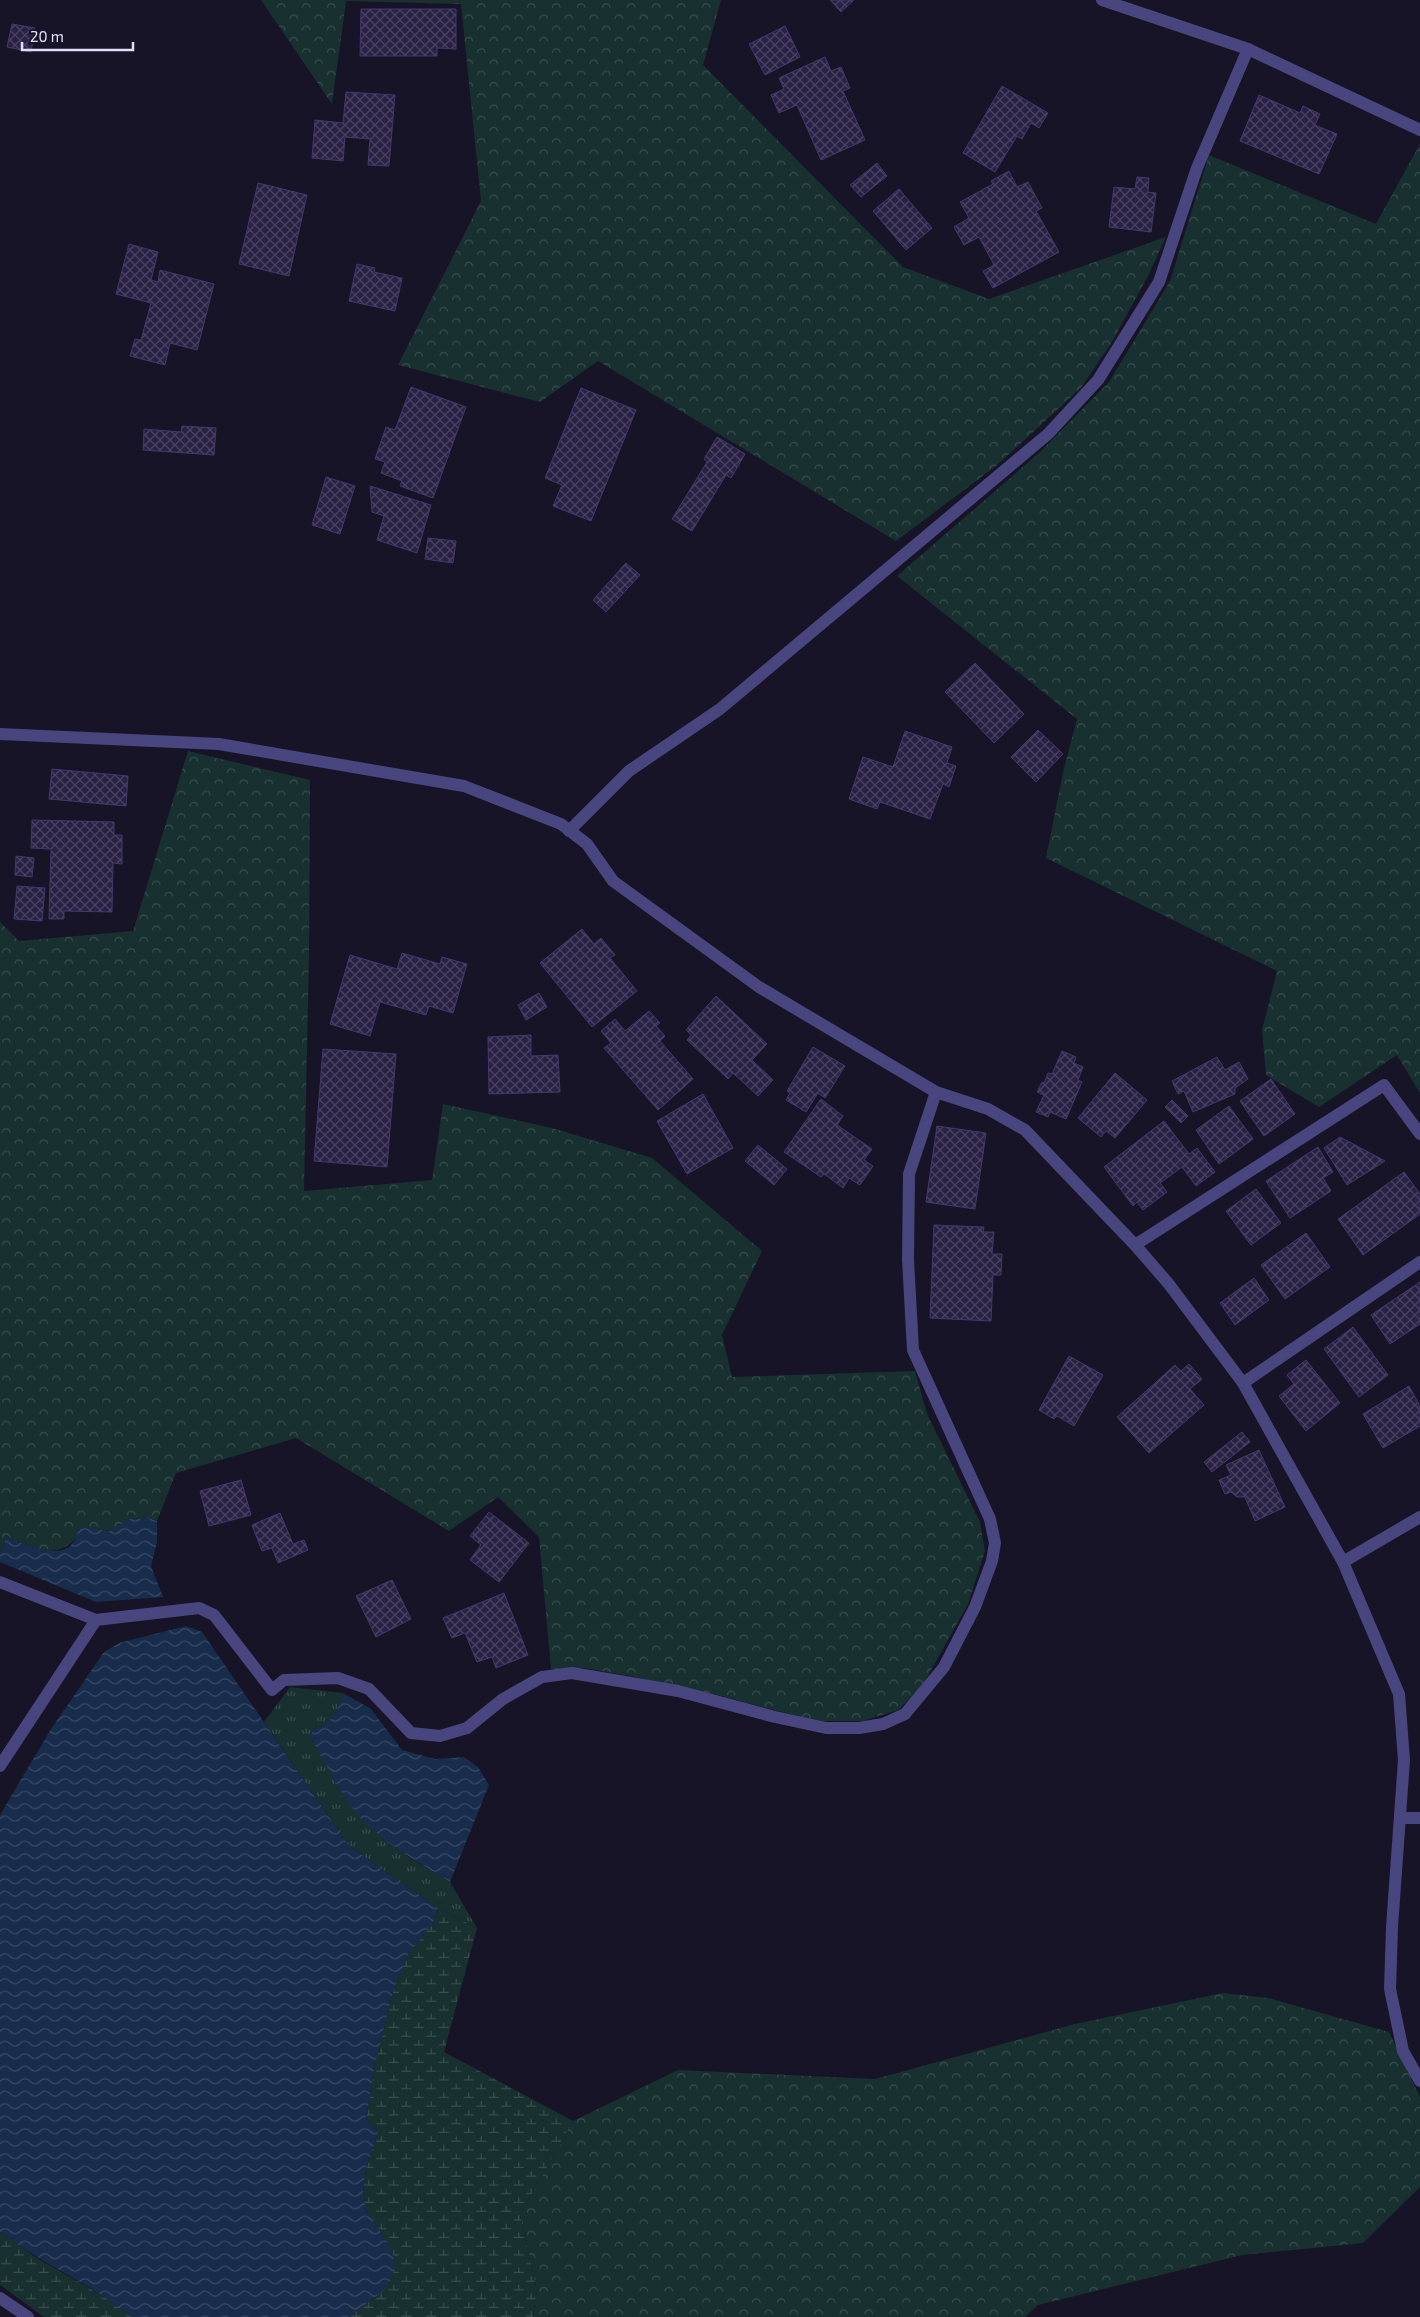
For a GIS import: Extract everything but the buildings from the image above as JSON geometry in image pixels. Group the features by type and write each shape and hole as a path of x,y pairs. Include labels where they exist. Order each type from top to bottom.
{"street":[{"path":"1102,0 1248,49 1420,130"},
{"path":"569,831 629,771 720,709 1048,434 1098,380 1159,282 1197,168 1248,49"},
{"path":"0,734 219,744 464,786 561,824 587,844 613,881 759,987 936,1092 988,1109 1025,1130 1135,1245 1168,1283 1243,1383 1343,1562 1399,1694 1404,1760 1392,1927 1390,1989 1403,2051 1420,2081"},
{"path":"1135,1245 1384,1085 1420,1134"},
{"path":"0,1582 96,1620 199,1608 214,1615 272,1690 284,1680 338,1678 369,1689 411,1733 440,1736 466,1728 503,1698 542,1677 572,1672 678,1691 775,1717 826,1728 859,1728 883,1724 905,1714 944,1667 974,1607 992,1561 995,1543 990,1519 913,1350 908,1260 909,1174 936,1092"},
{"path":"1243,1383 1420,1262"},
{"path":"1343,1562 1420,1517"},
{"path":"0,1766 96,1620"},
{"path":"1401,1818 1420,1818"},
{"path":"0,2298 28,2317"}],"green space":[{"path":"261,0 721,0 703,65 903,267 989,299 1166,237 1148,276 1112,342 1081,388 996,466 896,541 598,361 540,402 398,365 481,201 461,4 346,1 332,104"},
{"path":"1420,144 1420,1093 1397,1055 1319,1107 1266,1075 1262,1030 1277,971 1046,858 1063,772 1077,719 897,576 1039,453 1109,382 1170,281 1209,155 1376,224"},
{"path":"188,751 310,780 309,956 304,1191 432,1180 443,1104 552,1128 652,1158 762,1251 722,1335 732,1377 915,1371 927,1414 980,1522 985,1551 968,1604 921,1688 898,1710 863,1721 816,1721 722,1696 630,1676 584,1668 551,1669 539,1537 498,1497 449,1531 296,1438 176,1473 157,1521 136,1518 108,1531 86,1528 66,1546 58,1550 49,1551 41,1550 6,1537 0,1554 0,922 19,941 133,931"},
{"path":"290,1687 343,1693 330,1720 313,1730 310,1737 344,1795 372,1829 410,1858 450,1882 477,1928 438,1908 349,1846 264,1722"},
{"path":"438,1908 477,1928 444,2052 573,2121 520,2215 537,2291 533,2317 349,2317 386,2289 388,2243 367,2212 363,2192 366,2170 378,2132 366,2119 374,2069 393,1992 408,1953 432,1925"},
{"path":"1223,1993 1268,1998 1389,2032 1420,2097 1420,2187 1363,2243 1242,2255 1038,2305 1025,2317 533,2317 537,2291 520,2215 573,2121 678,2070 875,2079 1075,2024"},
{"path":"0,2232 37,2258 115,2303 132,2317 44,2317 0,2285"}],"water":[{"path":"148,1518 157,1521 157,1542 151,1566 163,1597 96,1602 0,1562 0,1554 6,1537 40,1549 57,1551 65,1549 72,1544 79,1529 109,1531 130,1519"},
{"path":"186,1626 202,1632 349,1846 438,1908 432,1925 408,1954 393,1992 374,2069 366,2119 378,2132 366,2170 363,2192 367,2212 388,2243 393,2255 395,2270 386,2289 349,2317 132,2317 100,2294 0,2232 0,1815 51,1729 104,1652 119,1643"},
{"path":"343,1693 371,1709 402,1750 435,1759 464,1757 478,1767 489,1785 450,1882 401,1851 373,1830 354,1810 330,1774 310,1737 313,1730 326,1723 333,1716"}]}
